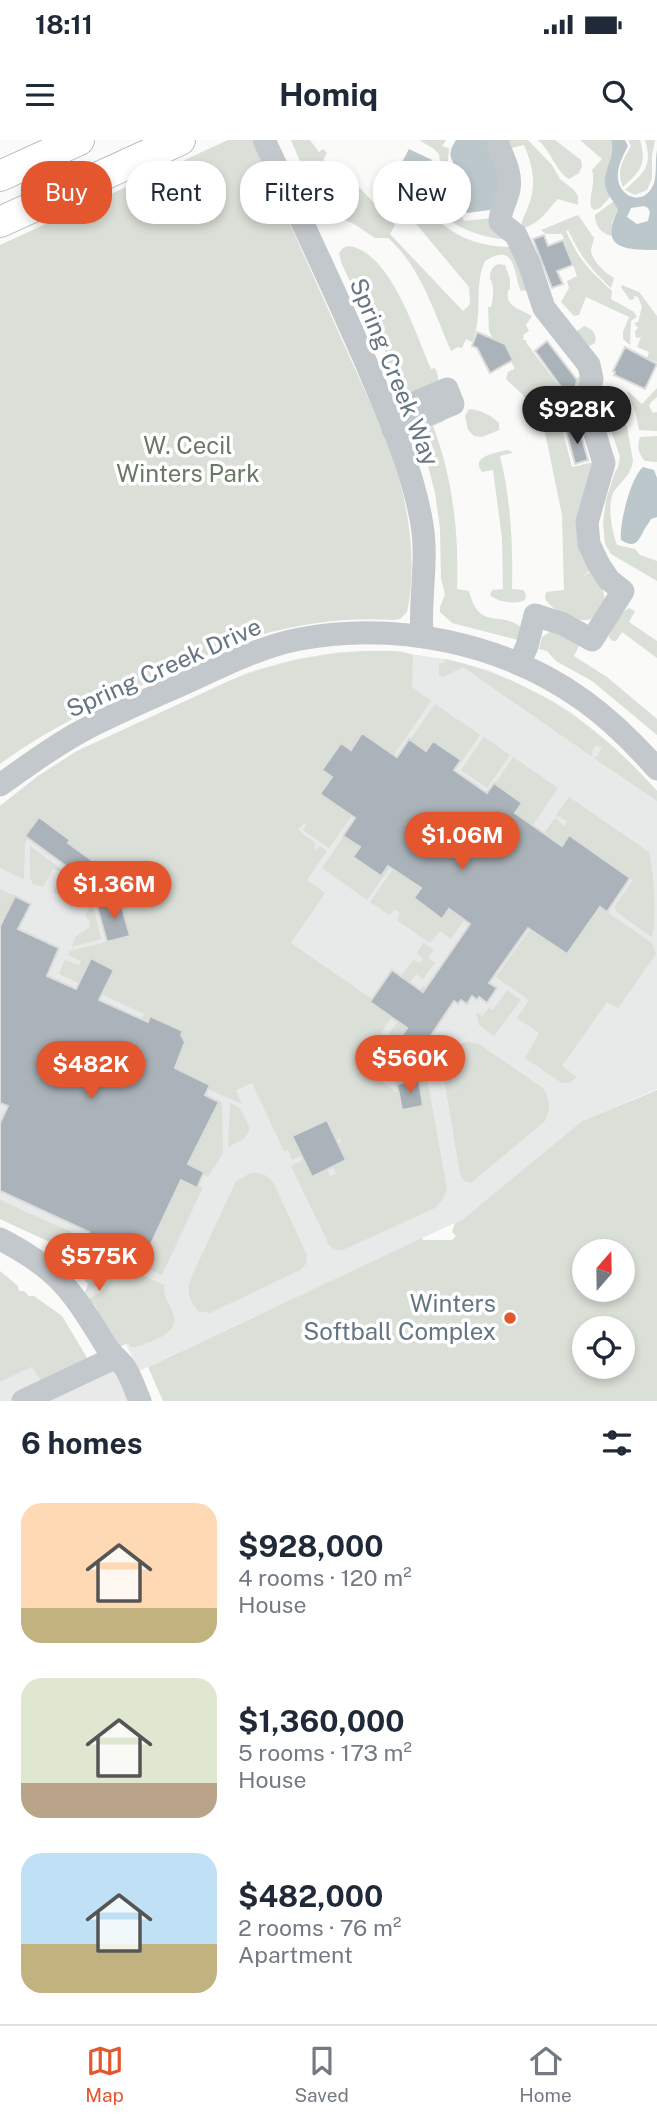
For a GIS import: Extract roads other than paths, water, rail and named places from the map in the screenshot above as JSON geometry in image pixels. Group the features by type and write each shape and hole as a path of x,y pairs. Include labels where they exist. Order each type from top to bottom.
{"main road":[{"path":"0,176 79,140"},
{"path":"0,222 180,140"}],"street":[{"name":"Spring Creek Way","path":"264,140 391,421 422,520 422,636"},
{"path":"498,144 508,169 509,188 500,212 500,222 516,235 529,262 544,308 589,365 592,379 586,404 604,463 587,522 589,544 598,565 609,580 623,591 592,640 563,624 534,615 527,646 519,664"},
{"path":"391,421 450,397"},
{"name":"Spring Creek Drive","path":"0,785 103,720 238,659 301,639 359,634 422,636 459,644 519,664 583,700 613,724 657,769"},
{"path":"0,1239 54,1273 78,1300 114,1358 124,1366 141,1401"},
{"path":"23,1401 114,1358"}],"place":[{"name":"Winters Softball Complex","path":"510,1318"}],"park label":[{"name":"W. Cecil Winters Park","path":"188,460"}]}
